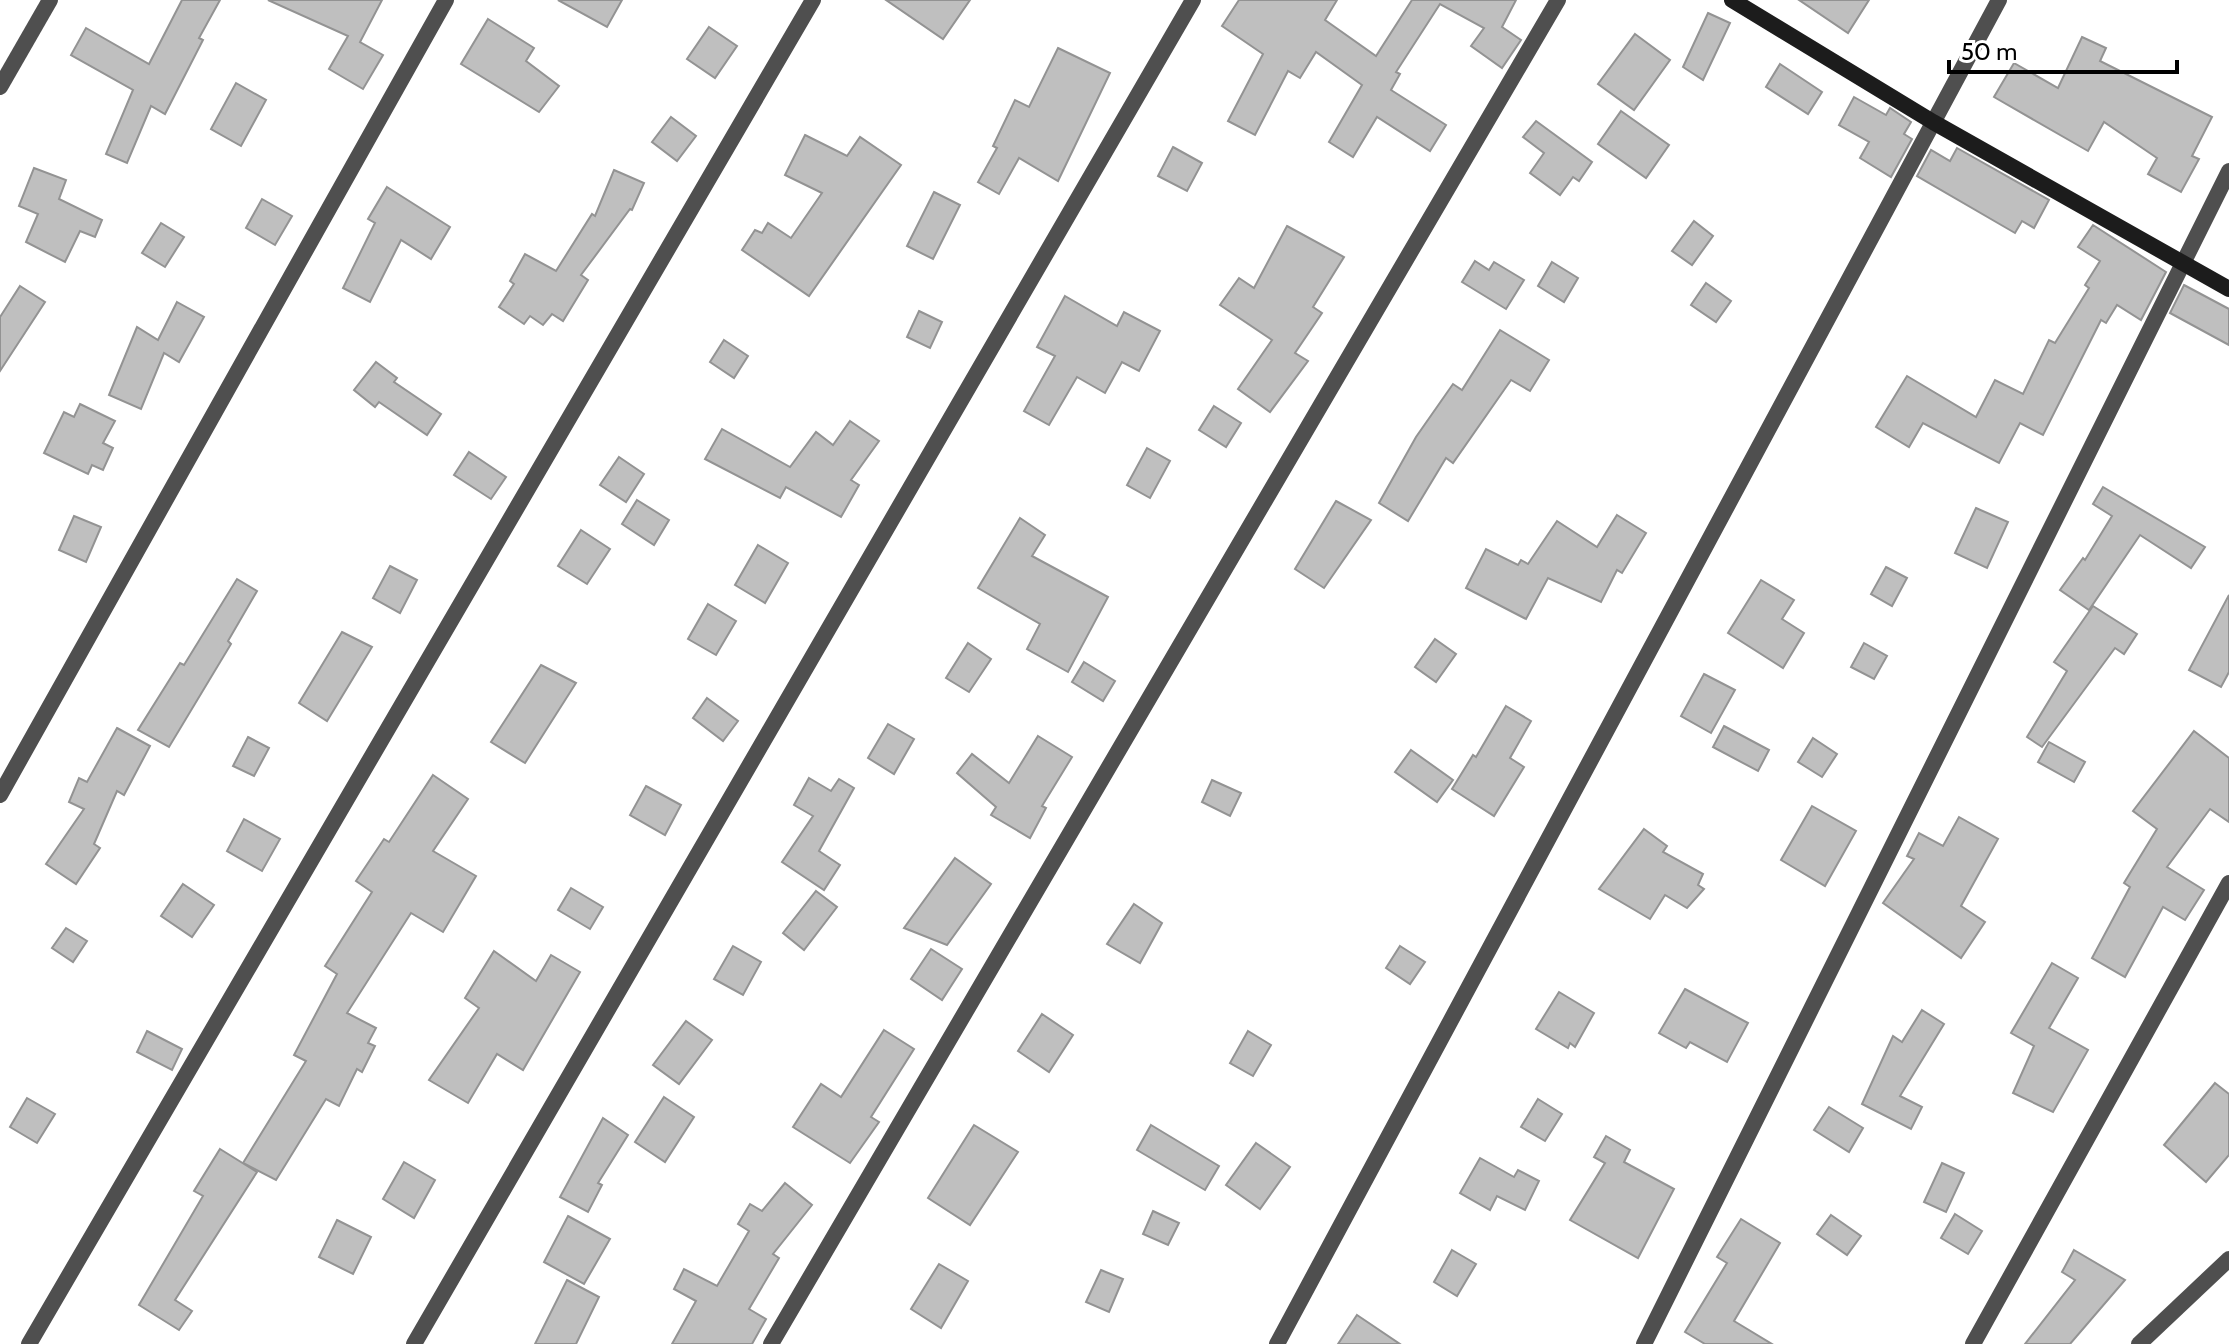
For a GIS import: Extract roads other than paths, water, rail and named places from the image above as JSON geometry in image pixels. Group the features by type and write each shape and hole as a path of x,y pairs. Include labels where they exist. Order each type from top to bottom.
{"street":[{"path":"0,87 50,0"},
{"path":"0,795 446,0"},
{"path":"29,1344 813,0"},
{"path":"414,1344 1193,0"},
{"path":"771,1344 1558,0"},
{"path":"1732,0 1933,122 2229,289"},
{"path":"1277,1344 1999,0"},
{"path":"1644,1344 2229,171"},
{"path":"1973,1344 2229,883"},
{"path":"2139,1344 2229,1259"}]}
